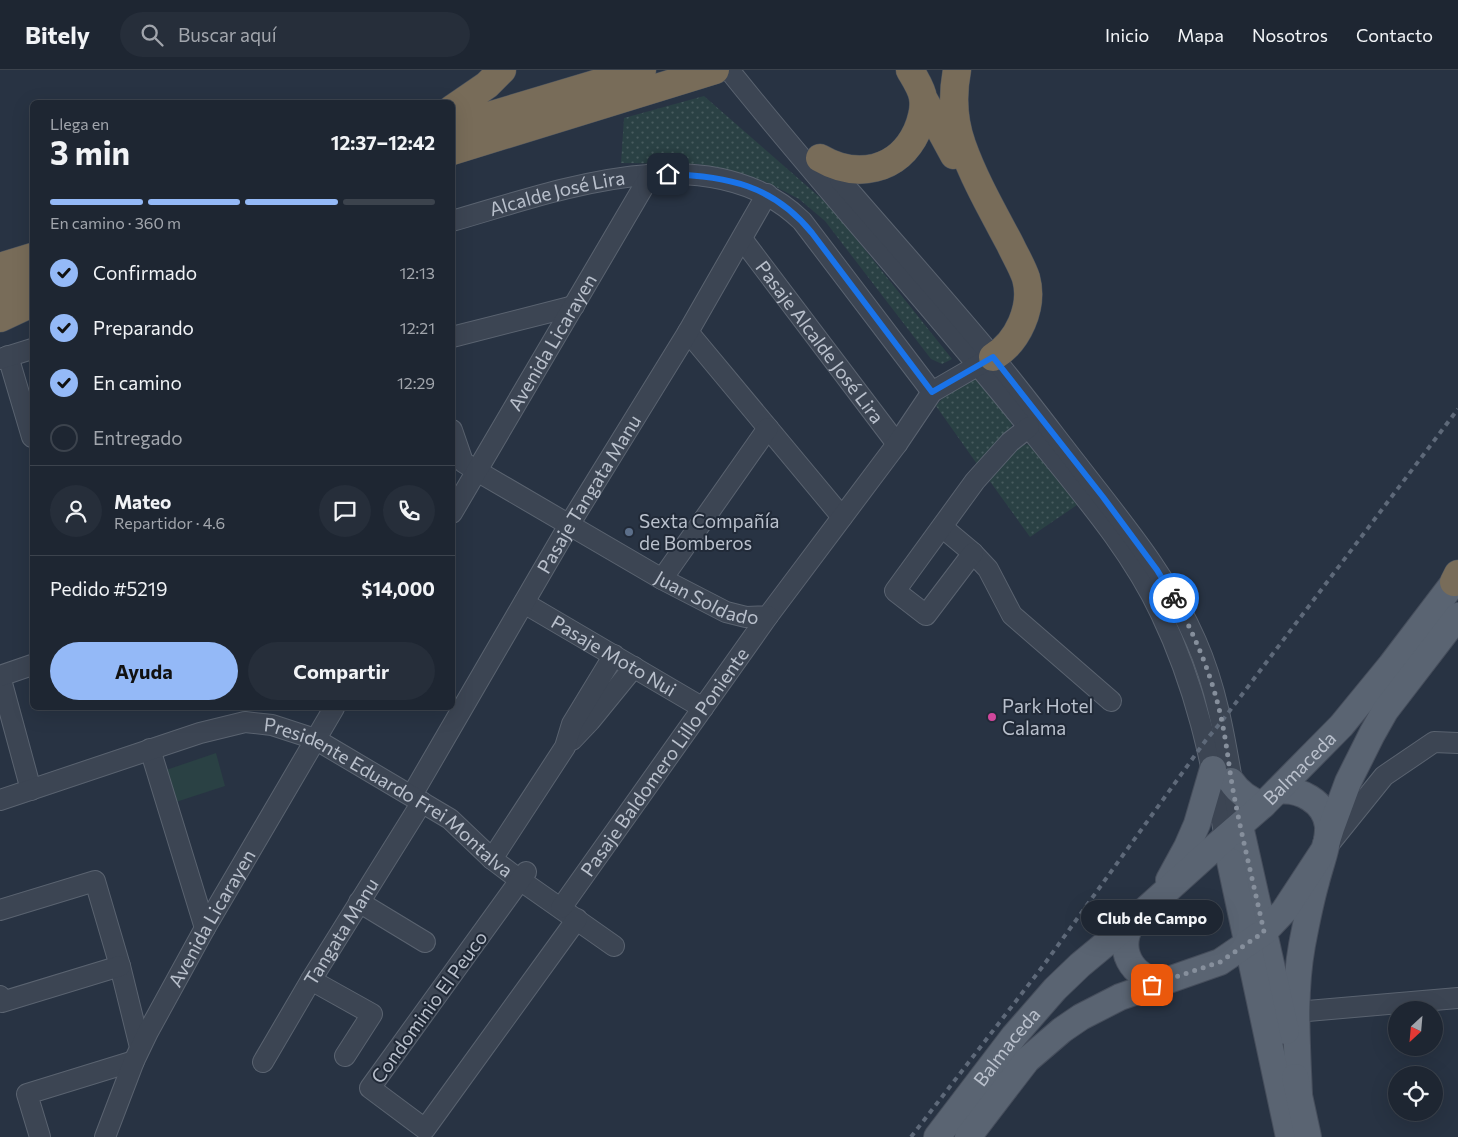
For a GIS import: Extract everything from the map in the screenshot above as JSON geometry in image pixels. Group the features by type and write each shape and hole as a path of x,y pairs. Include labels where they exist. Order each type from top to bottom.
{"highway":[{"path":"455,107 488,85 502,70"},
{"path":"455,126 642,70"},
{"path":"910,70 969,184 1014,285 1016,307 1012,329 1004,344 986,361"},
{"path":"957,70 954,85 954,108 962,147 1026,279 1027,302 1022,324 1010,344 1002,352 986,361"},
{"path":"455,150 716,71"},
{"path":"820,158 837,167 860,170 876,167 892,160 901,154 915,137 922,116 923,98"},
{"path":"0,267 30,258"},
{"path":"0,291 30,282"},
{"path":"0,318 30,304"}],"main road":[{"name":"Balmaceda","path":"937,1137 1014,1036 1034,1012 1080,965 1134,921 1270,798 1341,726 1370,692 1457,577"},
{"name":"Balmaceda","path":"968,1137 1027,1060 1062,1030 1081,1017 1120,996 1220,962 1256,938 1284,911 1324,850 1338,806 1372,734 1386,711 1458,616"},
{"path":"1162,895 1222,775 1248,799 1270,798 1286,790 1304,794 1318,805 1328,827 1302,947 1296,1012 1299,1094"},
{"path":"1232,832 1256,938 1299,1094 1308,1137"},
{"path":"1134,921 1126,938 1130,962 1147,978 1163,982"},
{"path":"1256,938 1255,975 1289,1137"},
{"path":"1220,962 1240,967 1255,975"}],"street":[{"path":"746,70 986,361 1103,497 1157,570 1176,601 1196,641 1214,692 1228,751 1222,775"},
{"path":"716,71 986,361 1029,427 1088,502 1136,568 1170,634 1188,680 1222,775 1232,832"},
{"name":"Alcalde José Lira","path":"455,220 574,186 651,174 718,178 748,187 767,194 790,210 807,227 932,392"},
{"name":"Avenida Licarayen","path":"455,508 651,174"},
{"name":"Pasaje Tangata Manu","path":"417,799 569,524 688,332 767,194"},
{"name":"Pasaje Alcalde José Lira","path":"742,239 897,444"},
{"path":"455,336 574,306"},
{"path":"688,332 842,517"},
{"path":"30,350 4,358 30,431"},
{"path":"932,392 986,361"},
{"name":"Juan Soldado","path":"455,439 463,462 662,579 726,612 746,617 768,616 897,444 932,392"},
{"path":"973,553 926,615 895,591 981,475 1010,442 1029,427"},
{"path":"662,579 768,428"},
{"path":"942,527 973,553 988,569 1012,615 1111,701"},
{"name":"Pasaje Moto Nui","path":"524,603 703,708"},
{"name":"Pasaje Baldomero Lillo Poniente","path":"569,913 703,708 768,616"},
{"path":"565,747 572,724 614,655"},
{"path":"30,666 0,676 31,790"},
{"path":"492,858 565,747 590,721 634,667"},
{"name":"Avenida Licarayen","path":"105,1137 137,1054 205,928 333,710"},
{"name":"Presidente Eduardo Frei Montalva","path":"0,800 200,733 245,722 272,725 315,739 450,819 492,858 523,876 614,946"},
{"path":"1324,850 1384,776 1434,742 1458,743"},
{"path":"150,749 205,928"},
{"name":"Tangata Manu","path":"263,1062 359,902 417,799"},
{"name":"Condominio El Peuco","path":"523,876 370,1088 425,1129 569,913"},
{"path":"0,910 95,881 120,966 137,1054 27,1094 40,1137"},
{"path":"359,902 426,942"},
{"path":"0,996 2,1002 120,966"},
{"path":"311,980 372,1014 345,1056"},
{"path":"1296,1012 1458,998"}],"green space":[{"path":"704,96 831,207 952,359 942,364 931,359 825,221 799,199 766,182 742,174 698,164 621,163 624,118"},
{"path":"983,378 1014,418 1009,434 977,464 936,406 961,383"},
{"path":"1034,444 1077,505 1030,537 989,480 1018,445"},
{"path":"216,753 225,786 176,802 166,770"}],"railway":[{"path":"911,1137 1043,966 1206,740 1458,409"}],"way so far":[{"path":"1152,985 1220,962 1264,932 1231,781 1222,721 1206,666 1185,617 1174,598"}],"place":[{"name":"Sexta Compañía de Bomberos","path":"629,532"},
{"name":"Park Hotel Calama","path":"992,717"},
{"name":"Club de Campo","path":"1152,985"}],"route":[{"path":"668,174 702,176 733,182 767,194 790,210 812,233 932,392 993,357 1103,497 1157,570 1174,598"}]}
